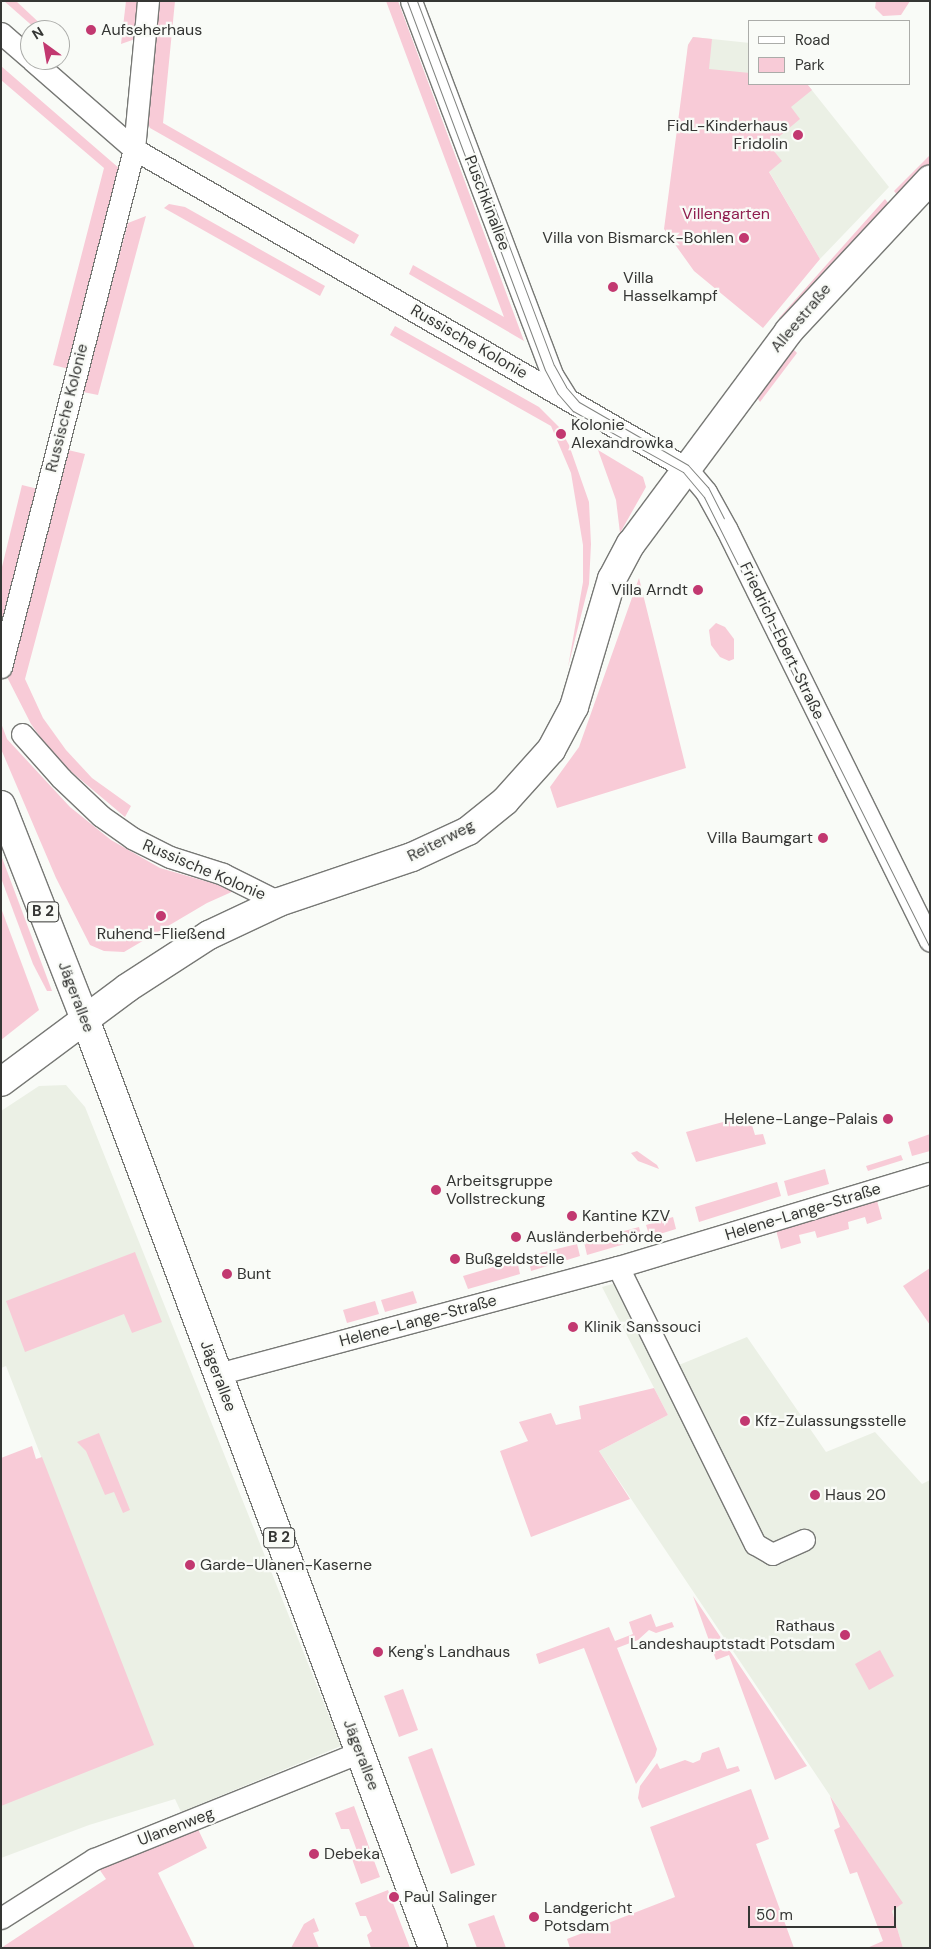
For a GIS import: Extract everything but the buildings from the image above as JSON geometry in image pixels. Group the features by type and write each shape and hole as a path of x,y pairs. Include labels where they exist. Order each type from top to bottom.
{"street":[{"name":"Russische Kolonie","path":"1,667 134,149 148,1"},
{"name":"Puschkinallee","path":"411,1 553,376 570,400"},
{"name":"Russische Kolonie","path":"1,33 20,49"},
{"name":"Russische Kolonie","path":"44,70 134,149 570,400"},
{"name":"Alleestraße","path":"686,468 788,331 930,180"},
{"name":"Friedrich-Ebert-Straße","path":"570,400 686,468 706,492 727,530 930,940"},
{"name":"Reiterweg","path":"1,1082 85,1019 209,935 279,902 412,858 468,831 505,801 551,750 570,715 612,579 631,544 686,468"},
{"name":"Russische Kolonie","path":"22,734 61,778 101,816 132,838 170,857 223,874 279,902"},
{"name":"Jägerallee","path":"1,805 85,1019 433,1948"},
{"name":"Helene-Lange-Straße","path":"218,1374 618,1267 930,1173"},
{"path":"618,1267 756,1544 772,1554 804,1540"},
{"name":"Ulanenweg","path":"1,1918 94,1859 360,1752"}],"shaded area":[{"name":"FidL-Kinderhaus Fridolin","path":"693,37 748,43 748,85 808,85 889,187 820,259 732,108 682,105 688,45"},
{"path":"66,1085 85,1107 341,1746 181,1812 175,1799 89,1825 1,1858 1,1805 44,1464 6,1366 1,1368 1,1111 39,1086"},
{"path":"633,1278 674,1367 747,1337 826,1452 875,1432 922,1484 930,1480 930,1948 903,1948 892,1911 902,1903 599,1451 668,1415 602,1287"}],"green space":[{"path":"4,1 16,1 36,20 26,20"},
{"path":"126,1 142,1 138,38 121,44"},
{"path":"159,1 175,1 163,123 359,235 354,244 150,128 146,119"},
{"path":"386,1 398,1 524,341 409,274 413,265 504,317"},
{"path":"876,1 910,1 901,15 883,16 875,8"},
{"name":"Villengarten","path":"693,37 712,39 709,69 748,73 748,85 808,85 812,90 791,107 800,119 769,145 782,161 769,172 820,259 763,328 694,271 664,229 688,45"},
{"path":"1,66 120,169 69,369 53,365 104,168 1,80"},
{"path":"930,155 930,163 898,196 894,191"},
{"path":"885,199 889,204 780,319 779,318"},
{"path":"169,204 185,207 325,286 320,296 164,208"},
{"path":"146,216 98,395 83,392 128,223"},
{"path":"395,326 539,407 559,427 569,445 589,502 591,544 589,584 568,667 583,582 583,545 571,473 551,426 390,335"},
{"path":"791,347 797,353 760,402 755,394"},
{"path":"68,450 85,454 25,679 43,718 66,750 92,778 131,806 125,817 55,758 31,724 6,675"},
{"path":"598,450 643,477 646,487 620,533 616,500"},
{"path":"22,485 38,489 1,630 1,571"},
{"path":"639,578 686,768 557,808 550,787 579,747"},
{"path":"716,623 725,627 734,639 734,659 729,661 720,657 711,645 709,630"},
{"path":"1,723 7,739 70,807 111,840 160,868 236,890 207,903 124,952 104,951 90,945 56,878 1,749"},
{"path":"1,855 52,991 47,991 33,964 1,878"},
{"path":"1,908 39,1010 1,1040"},
{"path":"749,1115 755,1135 763,1134 766,1144 696,1162 686,1132"},
{"path":"930,1134 930,1151 912,1156 908,1142"},
{"path":"637,1151 657,1165 659,1169 638,1161 631,1153"},
{"path":"901,1155 903,1160 868,1171 866,1166"},
{"path":"825,1169 829,1184 788,1196 784,1181"},
{"path":"777,1182 781,1196 699,1222 695,1207"},
{"path":"876,1197 882,1219 867,1224 865,1217 848,1222 849,1229 817,1238 815,1231 799,1235 801,1243 781,1249 775,1226"},
{"path":"673,1217 676,1229 650,1237 646,1225"},
{"path":"639,1227 642,1239 587,1255 584,1242"},
{"path":"577,1244 580,1256 531,1271 528,1256"},
{"path":"135,1252 162,1322 132,1333 124,1314 25,1352 6,1301"},
{"path":"517,1260 520,1274 468,1289 463,1276"},
{"path":"930,1268 930,1325 903,1286"},
{"path":"413,1291 417,1303 385,1312 381,1300"},
{"path":"375,1301 379,1314 347,1323 343,1310"},
{"path":"654,1388 668,1415 599,1451 630,1499 531,1537 500,1451 528,1441 519,1422 551,1413 556,1425 581,1419 579,1406"},
{"path":"99,1433 130,1510 123,1513 114,1492 105,1495 86,1451 77,1442"},
{"path":"32,1446 36,1459 42,1457 154,1745 1,1806 1,1458"},
{"path":"693,1596 807,1766 775,1780 729,1655 716,1660"},
{"path":"651,1614 656,1627 672,1622 674,1627 656,1633 649,1630 638,1640 617,1648 657,1749 655,1756 636,1784 584,1648 539,1664 536,1654 609,1627 615,1641 633,1634 629,1622"},
{"path":"880,1650 894,1676 869,1690 855,1664"},
{"path":"403,1689 418,1730 399,1737 384,1696"},
{"path":"719,1747 727,1769 738,1766 740,1771 642,1808 638,1798 640,1786 657,1763 660,1769 685,1760 693,1763 700,1760 702,1753"},
{"path":"432,1748 475,1865 451,1874 408,1757"},
{"path":"751,1789 769,1839 756,1844 794,1948 570,1948 567,1939 675,1897 650,1827"},
{"path":"830,1796 903,1903 892,1911 903,1948 867,1948 883,1941 857,1872 850,1874 834,1830 840,1827"},
{"path":"354,1806 380,1877 361,1884 351,1856 357,1851 349,1829 341,1829 335,1813"},
{"path":"196,1825 207,1848 158,1873 195,1948 1,1948 106,1879 97,1866"},
{"path":"388,1890 410,1948 371,1948 367,1935 372,1931 366,1916 360,1916 355,1903"},
{"path":"494,1915 506,1948 477,1948 468,1924"},
{"path":"314,1918 319,1931 313,1933 319,1948 291,1948 304,1924"}],"tram line":[{"path":"407,1 545,370 558,394 573,411 683,472 704,497 930,948"},
{"path":"417,1 554,365 566,387 579,402 688,465 708,487 724,518"}],"place":[{"name":"Aufseherhaus","path":"91,30"},
{"name":"FidL-Kinderhaus Fridolin","path":"798,135"},
{"name":"Villa von Bismarck-Bohlen","path":"744,238"},
{"name":"Villa Hasselkampf","path":"613,287"},
{"name":"Kolonie Alexandrowka","path":"561,434"},
{"name":"Villa Arndt","path":"698,590"},
{"name":"Villa Baumgart","path":"823,838"},
{"name":"Ruhend-Fließend","path":"161,916"},
{"name":"Helene-Lange-Palais","path":"888,1119"},
{"name":"Arbeitsgruppe Vollstreckung","path":"436,1190"},
{"name":"Kantine KZV","path":"572,1216"},
{"name":"Ausländerbehörde","path":"516,1237"},
{"name":"Bußgeldstelle","path":"455,1259"},
{"name":"Bunt","path":"227,1274"},
{"name":"Klinik Sanssouci","path":"573,1327"},
{"name":"Kfz-Zulassungsstelle","path":"745,1421"},
{"name":"Haus 20","path":"815,1495"},
{"name":"Garde-Ulanen-Kaserne","path":"190,1565"},
{"name":"Rathaus Landeshauptstadt Potsdam","path":"845,1635"},
{"name":"Keng's Landhaus","path":"378,1652"},
{"name":"Debeka","path":"314,1854"},
{"name":"Paul Salinger","path":"394,1897"},
{"name":"Landgericht Potsdam","path":"534,1917"}]}
